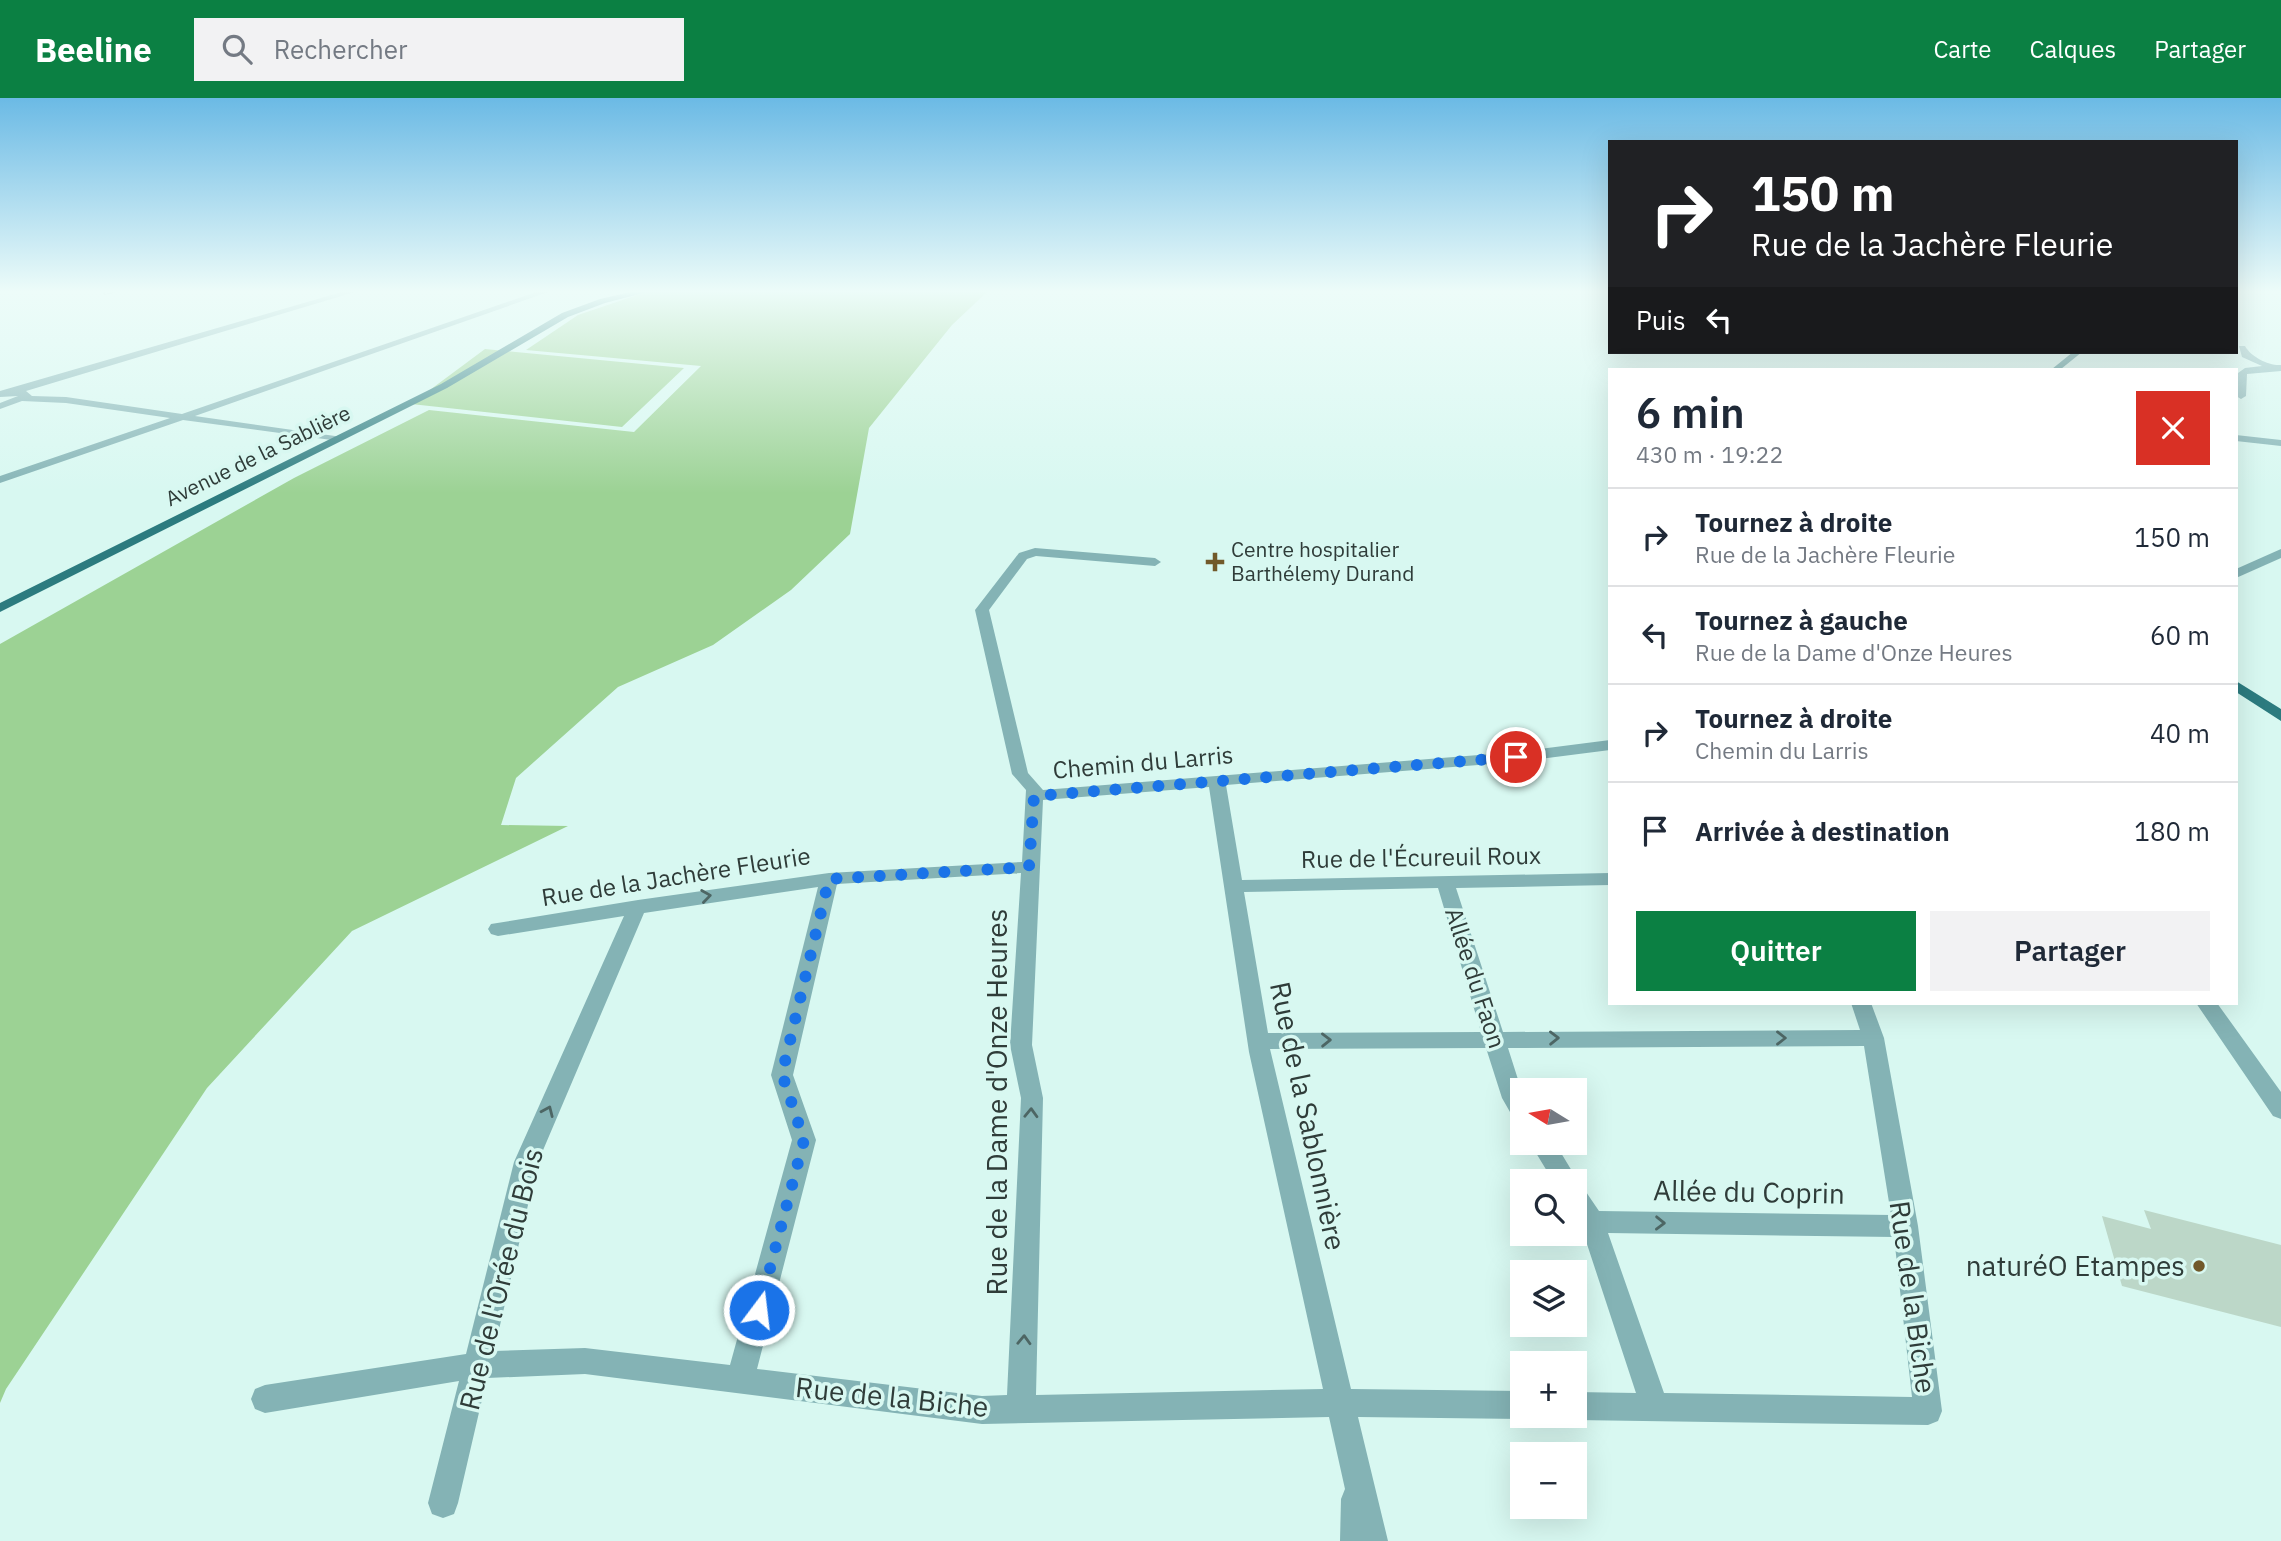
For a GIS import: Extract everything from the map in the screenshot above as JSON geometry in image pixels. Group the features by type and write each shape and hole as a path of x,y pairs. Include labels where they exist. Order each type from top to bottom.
{"main road":[{"name":"Avenue de la Sablière","path":"0,608 454,380 491,358"},
{"path":"2238,686 2281,716"}],"street":[{"path":"4,393 59,381 133,358"},
{"path":"0,480 354,358"},
{"path":"2253,358 2277,368"},
{"path":"2241,396 2244,373 2248,370 2277,368"},
{"path":"0,406 59,381"},
{"path":"4,393 335,439"},
{"path":"2238,438 2281,443"},
{"name":"Chemin du Larris","path":"1155,562 1035,552 1023,556 982,610 1020,774 1035,789 1034,796 1529,756 1608,745"},
{"path":"2238,573 2281,553"},
{"name":"Rue de la Sablonnière","path":"1217,781 1258,1041 1356,1460"},
{"name":"Rue de la Dame d'Onze Heures","path":"1021,1409 1032,1098 1021,1045 1034,796"},
{"name":"Rue de la Jachère Fleurie","path":"498,929 829,879 1029,867"},
{"path":"740,1380 804,1140 782,1074 829,879"},
{"name":"Rue de l'Écureuil Roux","path":"1233,886 1608,879"},
{"name":"Allée du Faon","path":"1445,882 1510,1088"},
{"name":"Rue de l'Orée du Bois","path":"443,1503 526,1162 638,906"},
{"name":"Rue de la Biche","path":"1587,1406 1928,1411 1905,1226 1874,1038 1862,1005"},
{"path":"2207,1005 2281,1110"},
{"path":"1258,1041 1874,1038"},
{"path":"1587,1214 1592,1222 1655,1407"},
{"name":"Allée du Coprin","path":"1592,1222 1905,1226"},
{"name":"Rue de la Biche","path":"265,1399 478,1365 585,1361 982,1410 1342,1403 1510,1405"},
{"path":"1356,1460 1356,1541"},
{"path":"1356,1460 1372,1541"}],"green space":[{"path":"472,358 583,358 684,368 622,427 411,404"},
{"path":"617,358 925,358 869,428 850,534 791,590 713,645 618,687 516,778 501,825 568,826 352,931 207,1088 6,1389 0,1403 0,644 294,478 429,410 634,432 701,366"}],"building":[{"name":"naturéO Etampes","path":"2144,1210 2281,1245 2281,1327 2122,1286 2102,1216 2151,1229"}],"place":[{"name":"Centre hospitalier Barthélemy Durand","path":"1215,562"},
{"name":"naturéO Etampes","path":"2199,1266"}],"route":[{"path":"759,1310 804,1140 782,1074 829,879 1029,867 1034,796 1516,757"}]}
